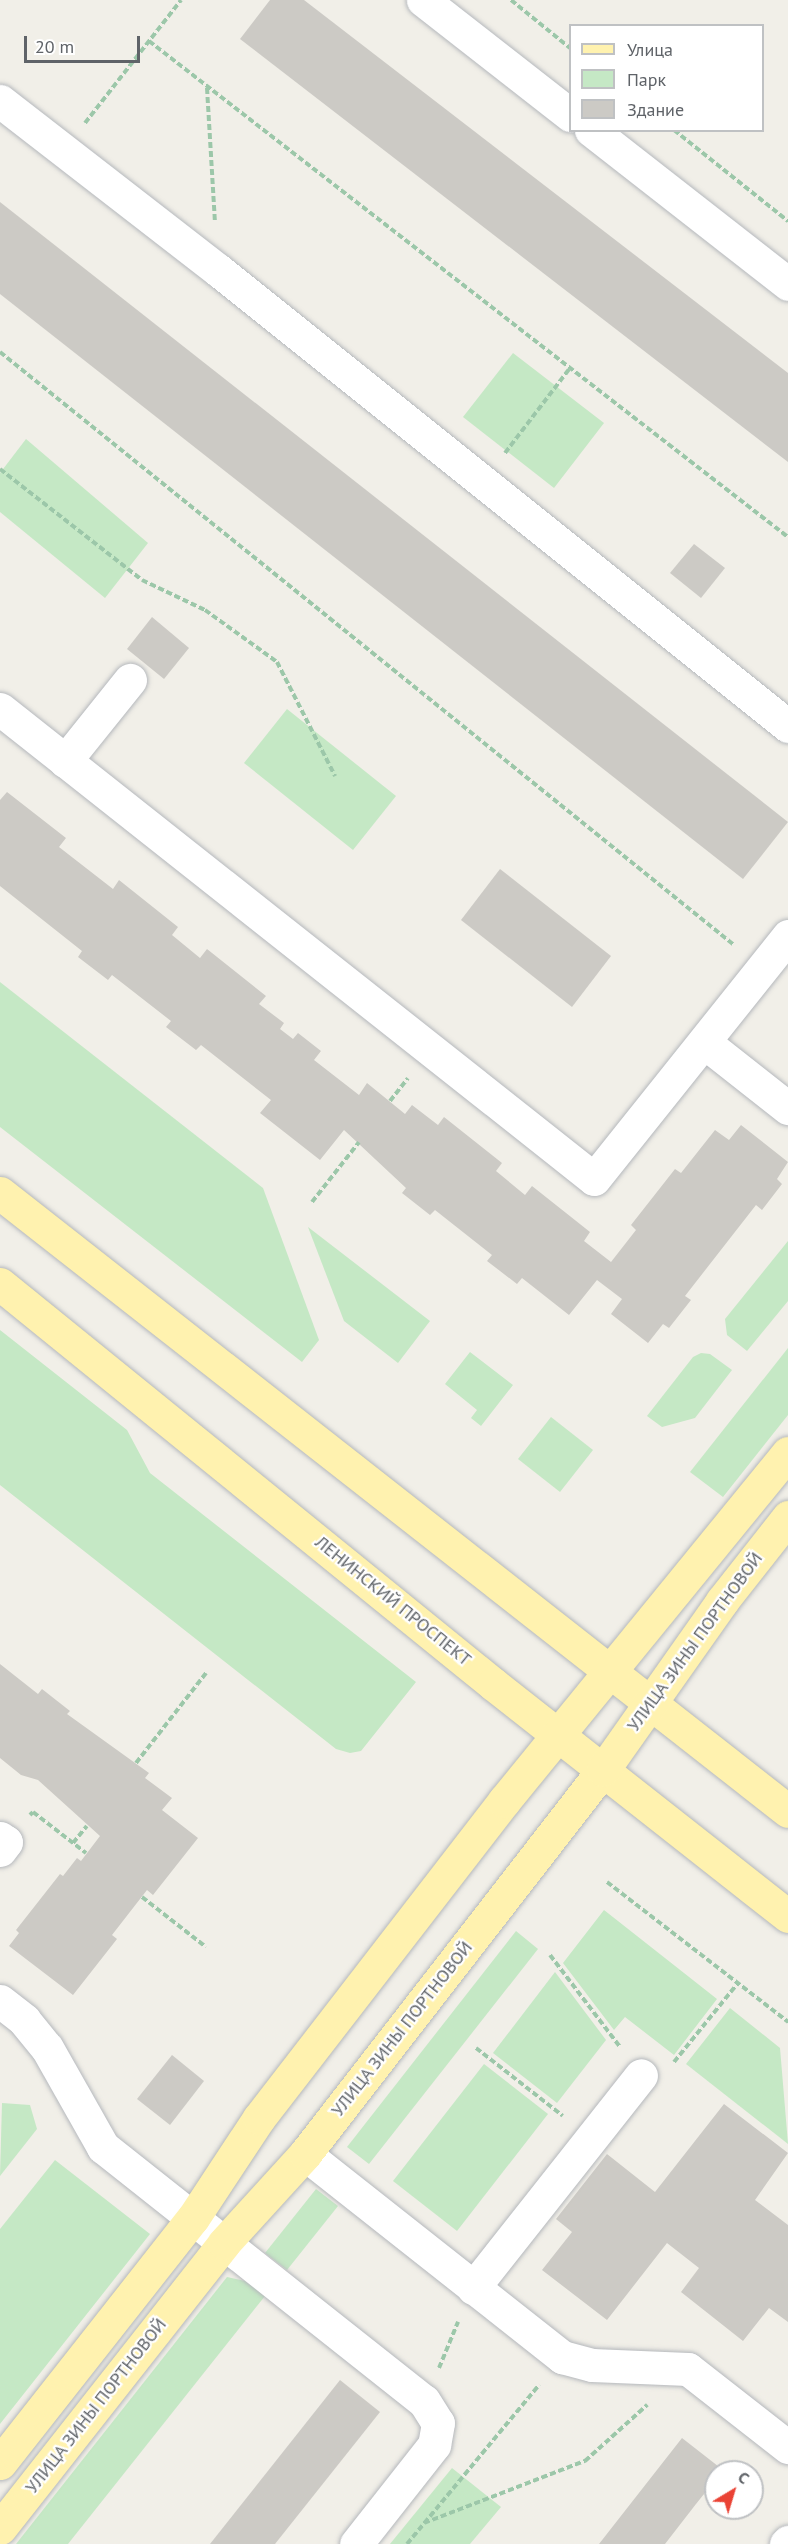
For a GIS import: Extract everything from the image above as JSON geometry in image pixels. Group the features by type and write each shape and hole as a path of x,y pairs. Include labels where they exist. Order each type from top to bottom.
{"main road":[{"path":"0,1193 788,1811"},
{"name":"ЛЕНИНСКИЙ ПРОСПЕКТ","path":"0,1284 556,1734 788,1916"},
{"path":"0,2463 193,2218 259,2118 556,1734 610,1672 788,1454"},
{"name":"УЛИЦА ЗИНЫ ПОРТНОВОЙ","path":"0,2528 224,2244 305,2154 603,1770 722,1601 788,1517"}],"lane":[{"path":"423,0 569,114"},
{"path":"0,101 218,270 788,726"},
{"path":"594,132 788,284"},
{"path":"66,761 130,680"},
{"path":"0,709 594,1179 788,936"},
{"path":"704,1041 788,1107"},
{"path":"0,1838 6,1842 0,1850"},
{"path":"0,2001 24,2020 47,2048 104,2147 424,2401 438,2424 434,2445 356,2544"},
{"path":"473,2288 641,2075"},
{"path":"305,2154 562,2357 592,2365 688,2369 788,2447"}],"path":[{"path":"64,150 181,0"},
{"path":"511,0 569,47"},
{"path":"149,41 788,537"},
{"path":"207,87 218,270"},
{"path":"677,132 788,221"},
{"path":"0,352 762,968"},
{"path":"502,457 570,368"},
{"path":"0,469 142,580 205,610 277,662 335,776"},
{"path":"312,1202 359,1142"},
{"path":"136,1762 206,1673"},
{"path":"86,1853 74,1844 87,1826"},
{"path":"607,1882 788,2022"},
{"path":"142,1897 206,1947"},
{"path":"550,1954 641,2075 680,2060 738,1983"},
{"path":"476,2048 591,2138"},
{"path":"424,2401 473,2288"},
{"path":"407,2544 562,2357"},
{"path":"424,2523 585,2461 688,2369"}],"green space":[{"path":"513,353 604,423 554,488 463,417"},
{"path":"26,439 148,543 105,598 0,512 0,473"},
{"path":"287,709 396,796 353,850 244,763"},
{"path":"0,982 263,1188 319,1340 302,1362 0,1127"},
{"path":"308,1227 430,1321 398,1363 344,1321"},
{"path":"788,1241 788,1301 747,1351 727,1335 725,1319"},
{"path":"0,1330 127,1430 150,1473 416,1682 361,1751 350,1753 336,1749 0,1485"},
{"path":"788,1348 788,1415 723,1497 690,1472"},
{"path":"470,1352 513,1385 481,1426 471,1418 477,1410 445,1384"},
{"path":"701,1353 710,1354 732,1370 695,1418 662,1427 647,1416 693,1357"},
{"path":"551,1417 593,1450 560,1492 518,1459"},
{"path":"604,1910 717,1999 674,2055 625,2017 614,2030 563,1963"},
{"path":"516,1931 538,1949 369,2164 347,2147"},
{"path":"555,1972 606,2040 557,2103 493,2053"},
{"path":"730,2008 780,2048 788,2144 686,2064"},
{"path":"484,2064 548,2114 457,2231 393,2181"},
{"path":"2,2103 30,2105 37,2129 0,2176"},
{"path":"55,2160 150,2234 0,2424 0,2229"},
{"path":"316,2189 338,2206 287,2270 265,2253"},
{"path":"227,2277 245,2281 265,2296 68,2544 16,2544"},
{"path":"452,2468 501,2507 470,2544 390,2544"}],"building":[{"path":"270,0 304,0 788,373 788,462 240,39"},
{"path":"0,202 788,822 743,879 0,294"},
{"path":"694,544 725,568 701,598 670,573"},
{"path":"152,617 189,648 164,679 127,649"},
{"path":"7,792 66,838 59,847 113,889 119,880 178,927 172,935 200,958 207,949 266,996 259,1004 284,1023 280,1029 293,1039 298,1033 321,1051 314,1060 359,1095 367,1083 405,1114 412,1105 438,1125 444,1117 502,1163 496,1171 525,1195 532,1186 590,1232 584,1241 611,1262 636,1230 631,1225 675,1169 681,1173 715,1130 729,1140 741,1125 788,1162 777,1179 782,1184 762,1210 756,1205 685,1296 691,1300 669,1328 663,1324 648,1343 611,1314 622,1299 597,1280 569,1315 522,1278 517,1284 487,1261 492,1255 435,1210 430,1215 402,1193 406,1188 344,1130 320,1160 260,1113 271,1100 201,1045 196,1050 166,1027 171,1021 112,975 108,980 78,957 82,951 0,886 0,800"},
{"path":"500,869 611,956 572,1007 461,920"},
{"path":"0,1664 38,1694 42,1689 70,1711 67,1714 149,1773 145,1778 172,1798 162,1810 198,1838 153,1895 147,1890 112,1935 117,1939 73,1995 9,1946 19,1933 16,1930 60,1874 63,1876 77,1858 81,1861 100,1836 38,1780 21,1775 0,1758"},
{"path":"172,2055 204,2081 170,2125 137,2099"},
{"path":"724,2104 788,2153 755,2200 788,2225 788,2322 769,2308 743,2341 681,2292 699,2268 667,2243 607,2320 542,2270 572,2232 556,2219 607,2154 655,2192"},
{"path":"340,2380 380,2412 275,2544 210,2544"},
{"path":"682,2438 710,2460 704,2460 704,2494 665,2544 599,2544"}]}
